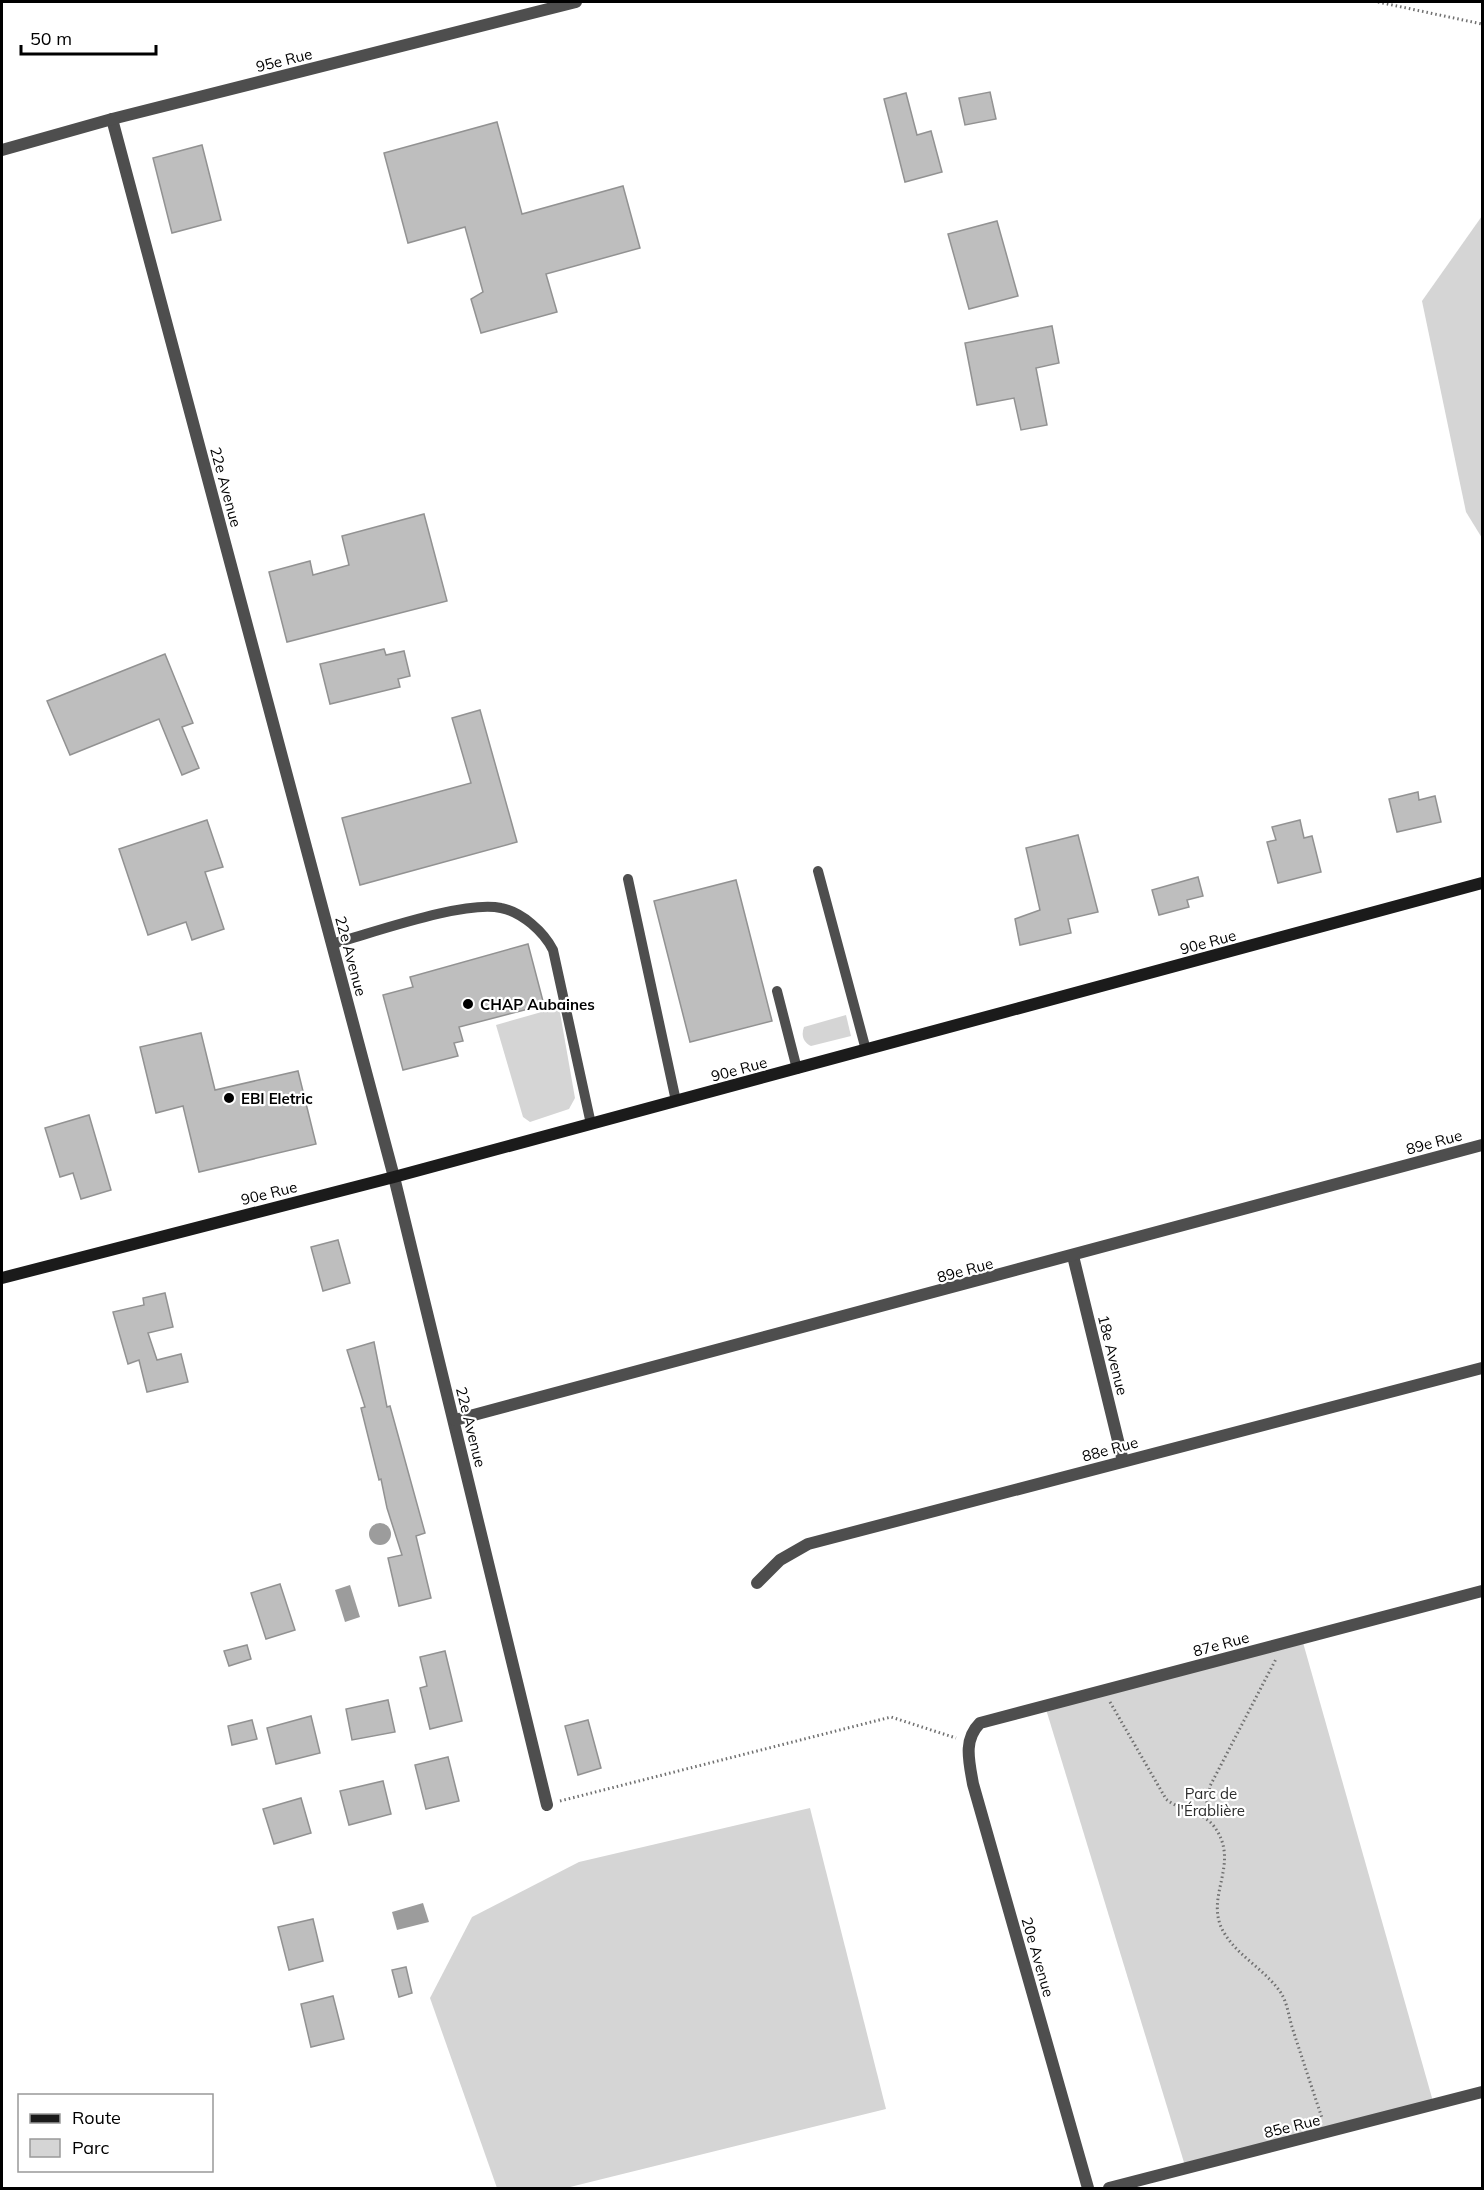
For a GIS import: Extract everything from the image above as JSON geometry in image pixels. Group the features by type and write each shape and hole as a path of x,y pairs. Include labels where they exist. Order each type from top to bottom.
{"street":[{"name":"95e Rue","path":"2,150 112,119 576,2"},
{"name":"22e Avenue","path":"112,119 394,1177 547,1805"},
{"name":"90e Rue","path":"2,1278 394,1177 1482,883"},
{"name":"89e Rue","path":"454,1420 1073,1257 1482,1145"},
{"name":"18e Avenue","path":"1073,1257 1123,1461"},
{"name":"88e Rue","path":"757,1583 780,1560 808,1544 1482,1368"},
{"name":"87e Rue","path":"970,1737 980,1722 1482,1591"},
{"name":"20e Avenue","path":"970,1737 968,1754 973,1784 1088,2188"},
{"name":"85e Rue","path":"1109,2188 1482,2092"}],"lane":[{"path":"818,871 866,1050"},
{"path":"628,879 676,1101"},
{"path":"332,944 474,906 503,908 530,923 545,934 553,950 591,1124"},
{"path":"777,991 797,1069"}],"path":[{"path":"1378,2 1482,24"},
{"path":"1204,1817 1210,1786 1270,1674 1282,1644"},
{"path":"1104,1690 1166,1800 1176,1807 1204,1817 1213,1825 1227,1857 1217,1902 1217,1918 1229,1939 1281,1993 1327,2132"},
{"path":"547,1805 891,1717 970,1737"}],"green space":[{"path":"1482,216 1482,538 1466,512 1422,301"},
{"path":"559,1007 575,1098 569,1109 530,1122 523,1117 496,1025"},
{"path":"846,1015 851,1036 811,1046 804,1040 804,1027"},
{"name":"Parc de l'Érablière","path":"1302,1639 1434,2105 1186,2169 1045,1706"},
{"path":"810,1808 886,2109 566,2188 497,2188 430,1998 472,1917 579,1862"}],"shaded area":[{"path":"380,1523 388,1526 391,1534 388,1542 380,1545 372,1542 369,1534 372,1526"},
{"path":"350,1585 360,1617 345,1622 335,1590"},
{"path":"423,1903 429,1922 397,1930 392,1912"}],"building":[{"path":"990,92 996,119 965,125 959,98"},
{"path":"906,93 917,135 931,131 942,172 905,182 884,99"},
{"path":"497,122 522,214 623,186 640,248 546,274 557,312 481,333 471,299 483,292 465,227 408,243 384,153"},
{"path":"202,145 221,220 172,233 153,158"},
{"path":"997,221 1018,296 969,309 948,234"},
{"path":"1052,326 1059,363 1036,368 1047,425 1021,430 1014,398 977,405 965,343"},
{"path":"424,514 447,601 287,642 269,572 310,561 313,575 349,565 342,536"},
{"path":"384,649 386,655 404,651 410,676 398,679 400,687 330,704 320,664"},
{"path":"165,654 193,723 182,727 199,768 182,775 159,719 70,755 47,701"},
{"path":"480,710 517,842 360,885 342,818 471,783 452,718"},
{"path":"1418,792 1419,800 1435,796 1441,822 1397,832 1389,799"},
{"path":"207,820 223,867 205,872 224,929 192,940 186,922 148,935 119,849"},
{"path":"1300,820 1304,838 1312,836 1321,872 1278,883 1267,842 1276,840 1272,827"},
{"path":"1078,835 1098,912 1068,919 1071,933 1020,945 1015,919 1040,910 1026,848"},
{"path":"1198,877 1203,896 1187,900 1189,907 1159,915 1152,890"},
{"path":"736,880 772,1021 690,1042 654,901"},
{"path":"528,944 544,1005 459,1027 463,1041 454,1043 458,1056 403,1070 383,995 413,987 410,977"},
{"name":"EBI Eletric","path":"201,1033 215,1090 298,1071 316,1144 199,1172 183,1106 156,1113 140,1047"},
{"path":"89,1115 111,1190 81,1199 73,1173 60,1177 45,1128"},
{"path":"338,1240 350,1283 323,1291 311,1247"},
{"path":"165,1293 173,1327 148,1333 157,1360 181,1354 188,1382 147,1392 139,1360 128,1364 113,1312 144,1305 143,1298"},
{"path":"374,1342 387,1407 390,1406 425,1533 416,1536 431,1598 399,1606 388,1558 402,1555 387,1508 381,1479 379,1480 361,1408 365,1407 347,1350"},
{"path":"280,1584 295,1630 266,1639 251,1593"},
{"path":"247,1645 251,1659 229,1666 224,1651"},
{"path":"445,1651 462,1721 430,1729 420,1688 427,1686 420,1657"},
{"path":"388,1700 395,1732 352,1740 346,1709"},
{"path":"311,1716 320,1753 276,1764 267,1728"},
{"path":"252,1720 257,1739 232,1745 228,1726"},
{"path":"588,1720 601,1768 578,1775 565,1726"},
{"path":"448,1757 459,1801 426,1809 415,1765"},
{"path":"383,1781 391,1814 349,1825 340,1791"},
{"path":"301,1798 311,1833 274,1844 263,1809"},
{"path":"313,1919 323,1961 289,1970 278,1927"},
{"path":"406,1967 412,1993 399,1997 392,1970"},
{"path":"333,1996 344,2039 311,2047 301,2004"}],"place":[{"name":"CHAP Aubaines","path":"468,1004"},
{"name":"EBI Eletric","path":"229,1098"}]}
